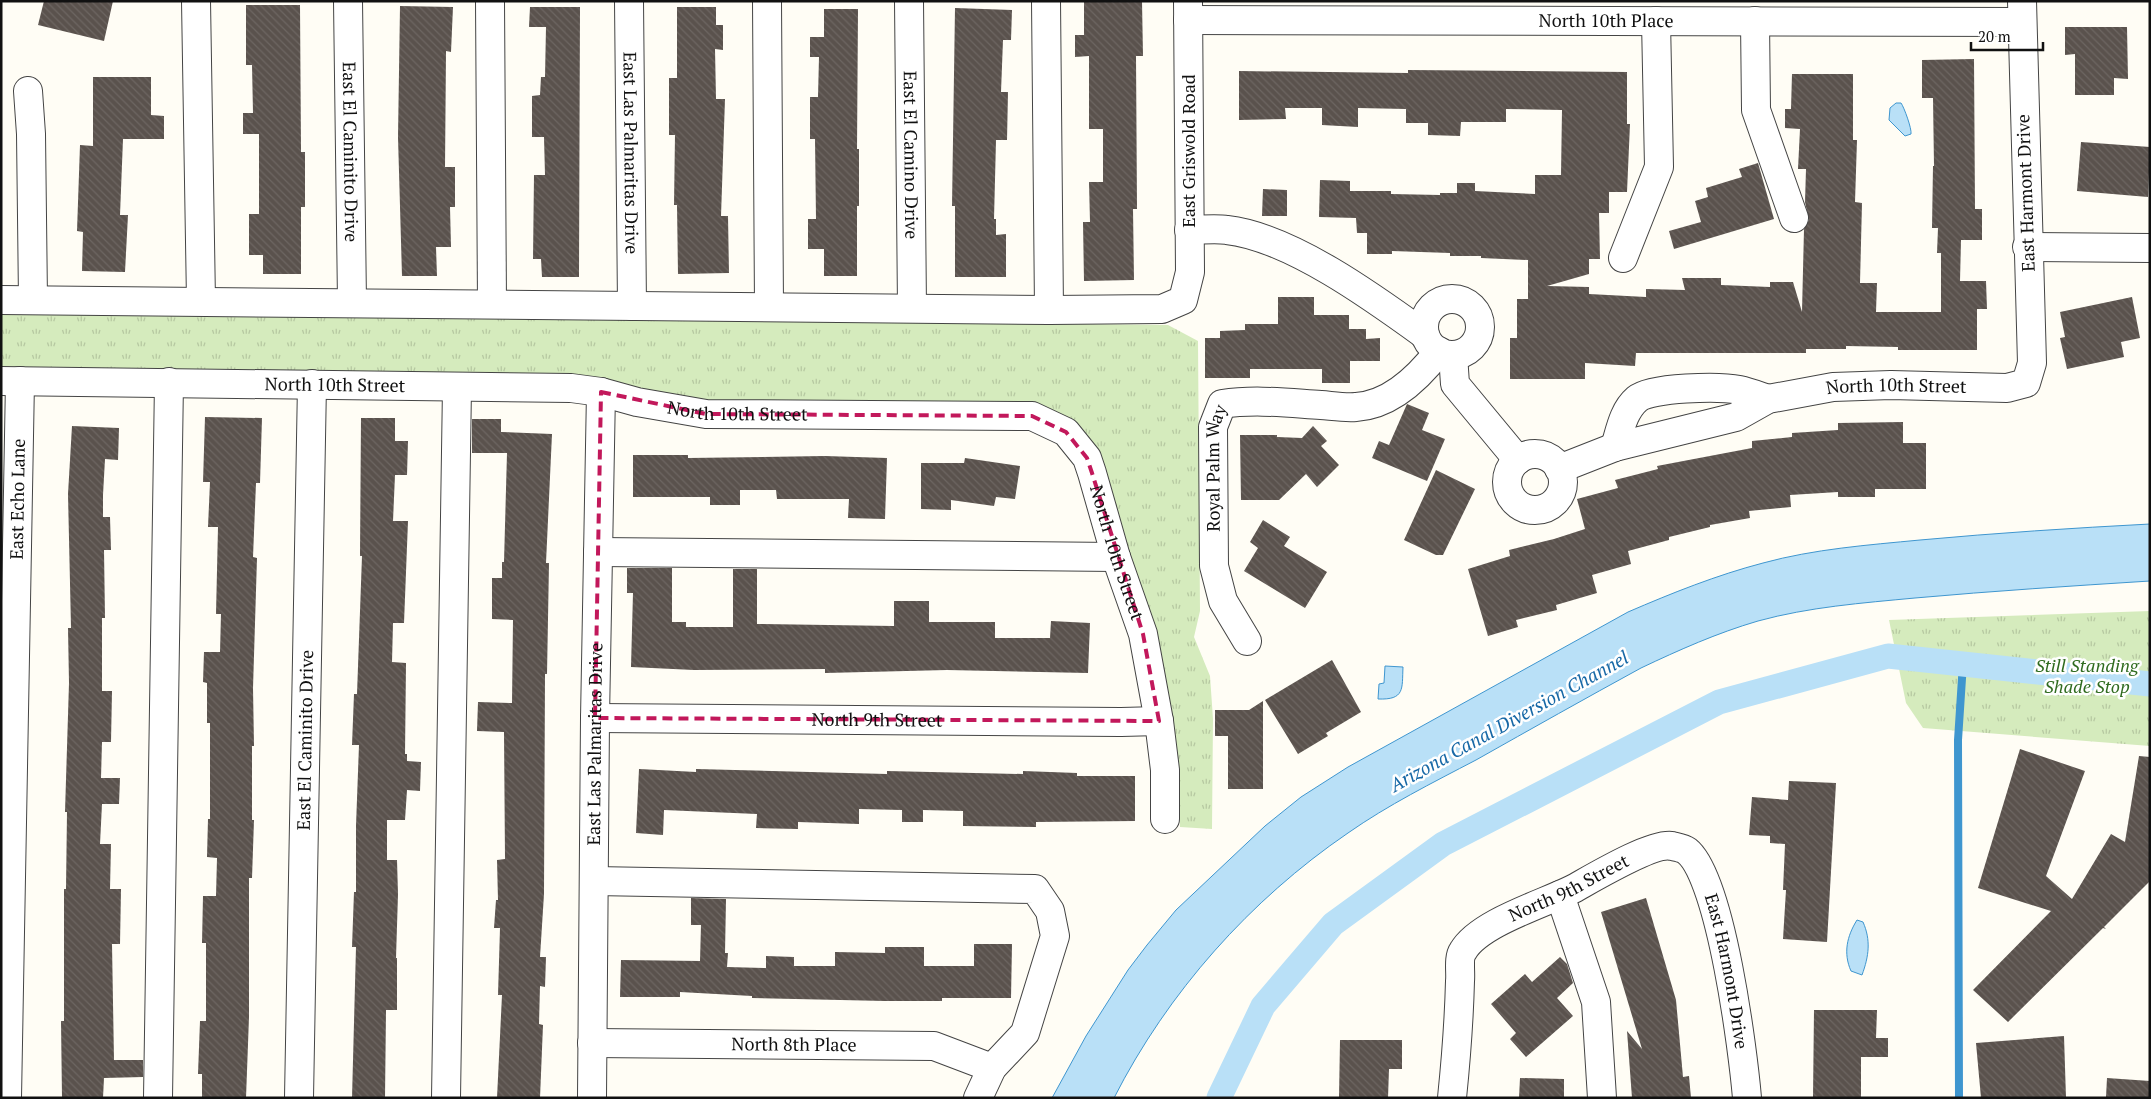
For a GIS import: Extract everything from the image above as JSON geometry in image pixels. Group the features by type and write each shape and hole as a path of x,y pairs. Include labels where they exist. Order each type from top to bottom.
{"street":[{"path":"196,1 201,301"},
{"name":"East El Caminito Drive","path":"348,1 352,302"},
{"path":"490,1 492,304"},
{"name":"East Las Palmaritas Drive","path":"629,1 632,306"},
{"path":"767,1 769,307"},
{"name":"East El Camino Drive","path":"909,1 912,308"},
{"path":"1,300 1049,310 1046,1"},
{"name":"East Griswold Road","path":"1049,310 1162,309 1183,300 1190,272 1188,10"},
{"name":"North 10th Place","path":"1188,10 1656,21 1755,21 2022,12"},
{"name":"East Harmont Drive","path":"2022,12 2032,363 2026,383"},
{"path":"1622,258 1659,167 1656,21"},
{"path":"1755,21 1756,110 1794,218"},
{"path":"28,91 31,134 33,300"},
{"path":"1189,230 1227,230 1280,244 1367,295 1439,347 1455,384 1518,460"},
{"path":"2028,247 2150,248"},
{"name":"Royal Palm Way","path":"1247,641 1223,601 1214,566 1213,427 1222,404 1248,401 1356,408 1378,402 1410,383 1424,372 1439,347"},
{"name":"North 10th Street","path":"10,381 571,388 601,392 638,402 706,414 1032,416 1066,432 1087,458 1116,557 1143,634 1159,720 1165,770 1164,819"},
{"name":"East Echo Lane","path":"7,1098 10,381"},
{"path":"158,1098 169,382"},
{"name":"North 10th Street","path":"1559,469 1615,447 1736,417 1768,399 1833,387 1892,385 2007,388 2026,383"},
{"name":"East El Caminito Drive","path":"299,1098 312,384"},
{"path":"446,1098 457,387"},
{"name":"North 10th Street","path":"1615,447 1628,410 1638,398 1654,391 1672,389 1738,390 1768,399"},
{"name":"East Las Palmaritas Drive","path":"592,1098 595,718 601,392"},
{"path":"1540,455 1554,462 1559,469 1563,485 1556,501 1542,510 1525,509 1512,499 1507,482 1512,467 1518,460 1525,456 1540,455"},
{"path":"598,552 1116,557"},
{"name":"North 9th Street","path":"595,718 1121,722 1159,720"},
{"name":"North 9th Street","path":"1452,1098 1459,1021 1461,953 1471,941 1487,928 1560,895 1651,849 1670,845 1686,850"},
{"name":"East Harmont Drive","path":"1686,850 1696,862 1704,877 1720,930 1743,1052 1747,1098"},
{"path":"594,881 1035,889 1050,911 1055,936 1025,1033 992,1068 978,1098"},
{"path":"1560,895 1596,1002 1602,1098"},
{"name":"North 8th Place","path":"592,1043 934,1046 992,1068"}],"highlighted area":[{"path":"601,392 706,414 1032,416 1066,432 1087,458 1092,473 1143,634 1159,721 595,718"}],"green space":[{"path":"1,312 1168,325 1198,341 1200,611 1194,637 1210,676 1213,719 1212,829 1180,827 1177,770 1073,424 707,403 1,374"},
{"name":"Still Standing Shade Stop","path":"2150,611 2150,746 1923,728 1906,703 1889,620"}],"water":[{"path":"1896,103 1901,103 1902,105 1911,134 1905,136 1889,120 1890,108"},
{"name":"Arizona Canal Diversion Channel","path":"2150,524 2150,581 1915,598 1797,612 1758,621 1728,631 1684,648 1641,668 1410,795 1348,833 1312,859 1245,918 1214,951 1160,1021 1114,1098 1052,1098 1086,1036 1128,970 1147,945 1176,910 1265,826 1301,797 1348,767 1628,612 1678,591 1729,573 1782,558 1821,551 1977,535"},
{"path":"1385,666 1403,667 1402,687 1398,695 1393,698 1378,699 1379,684 1384,683"},
{"path":"1857,920 1863,922 1868,942 1868,955 1862,975 1851,971 1847,958 1847,945"}],"building":[{"path":"44,1 113,1 104,41 38,25"},
{"path":"1084,1 1142,1 1143,56 1136,56 1137,209 1133,209 1134,280 1084,281 1083,222 1090,222 1089,182 1103,182 1103,129 1089,129 1089,56 1075,57 1075,35 1084,35"},
{"path":"246,5 300,5 301,152 305,152 305,207 301,207 301,274 263,274 263,255 249,255 249,214 259,214 259,134 243,134 243,113 253,113 252,65 246,65"},
{"path":"400,6 453,7 451,52 446,51 445,167 455,167 455,207 450,207 451,247 436,247 437,276 402,276 398,137"},
{"path":"530,7 580,7 579,277 542,277 541,259 533,259 534,175 545,175 544,137 532,137 532,96 540,95 541,77 545,77 546,27 529,27"},
{"path":"677,7 716,7 716,25 723,25 723,50 715,49 716,99 725,99 721,216 728,216 729,273 678,274 677,205 674,205 675,135 669,135 669,78 677,78"},
{"path":"955,8 1012,10 1011,40 1003,40 1001,92 1008,92 1007,140 996,140 994,219 996,219 996,235 1006,234 1006,277 955,277 955,206 952,206"},
{"path":"824,9 858,9 857,149 859,149 859,206 857,206 857,276 824,276 824,249 808,249 808,219 816,219 815,139 810,139 810,97 818,97 819,57 810,57 810,37 824,37"},
{"path":"2065,27 2127,27 2128,79 2114,78 2114,95 2075,95 2075,54 2065,55"},
{"path":"1974,59 1975,209 1982,209 1982,240 1961,240 1960,281 1986,281 1987,309 1977,309 1977,350 1898,350 1898,347 1846,346 1846,349 1806,349 1806,353 1636,353 1635,366 1585,363 1585,379 1510,379 1510,338 1517,338 1517,299 1528,299 1528,260 1481,258 1481,256 1450,256 1450,253 1392,251 1392,254 1367,254 1367,233 1357,233 1356,218 1319,217 1320,180 1350,181 1350,191 1391,191 1391,194 1440,195 1440,193 1457,193 1457,183 1475,183 1475,191 1535,194 1535,175 1561,175 1562,110 1506,109 1506,122 1461,122 1460,136 1428,135 1428,123 1406,123 1406,109 1358,108 1358,127 1322,125 1322,108 1285,108 1286,119 1239,120 1239,71 1408,73 1408,70 1627,72 1627,124 1630,124 1627,192 1609,192 1609,213 1599,213 1600,259 1589,259 1589,274 1547,286 1589,287 1589,294 1646,297 1646,289 1685,290 1682,278 1721,278 1721,285 1770,287 1770,282 1793,282 1802,312 1804,229 1809,220 1805,202 1806,169 1798,169 1800,129 1785,128 1785,109 1791,109 1792,74 1853,74 1853,140 1857,140 1855,202 1862,203 1860,283 1877,283 1876,312 1941,312 1941,253 1937,253 1938,228 1932,228 1934,166 1933,98 1922,98 1922,60"},
{"path":"93,77 151,77 151,115 164,116 164,139 123,139 120,215 128,215 125,272 82,271 83,232 77,231 80,145 93,146"},
{"path":"2081,142 2150,147 2148,197 2077,191"},
{"path":"1758,163 1774,219 1674,249 1669,231 1701,222 1695,201 1708,197 1706,188 1742,177 1739,169"},
{"path":"1263,189 1287,190 1287,216 1262,216"},
{"path":"1278,297 1314,297 1314,315 1349,315 1349,329 1366,329 1366,339 1380,338 1380,361 1350,361 1350,383 1322,383 1322,369 1250,369 1250,378 1205,378 1205,338 1220,338 1220,331 1245,330 1245,324 1278,324"},
{"path":"2132,297 2140,338 2121,342 2124,357 2067,369 2060,338 2065,337 2060,312"},
{"path":"1407,404 1429,413 1422,430 1445,439 1427,481 1372,458 1379,441 1389,445"},
{"path":"205,417 262,418 260,483 256,483 253,557 257,558 253,688 254,746 252,746 252,820 254,820 252,878 249,878 249,1017 246,1098 202,1098 202,1074 198,1074 200,1021 206,1021 206,943 202,943 203,896 216,896 217,858 207,857 208,819 210,819 210,723 207,723 207,683 203,682 204,652 220,652 221,614 216,614 218,527 208,527 210,482 203,482"},
{"path":"361,418 395,418 395,441 408,441 407,475 395,475 393,521 408,521 404,623 393,623 392,662 406,663 405,754 407,754 407,761 421,762 420,791 407,790 405,820 387,820 387,860 397,860 398,894 397,1010 386,1010 385,1098 352,1098 356,947 352,947 354,892 356,892 359,745 352,745 354,694 357,694 362,556 360,556"},
{"path":"472,419 501,419 501,432 552,434 546,563 549,563 547,674 545,674 544,894 540,957 546,957 545,987 540,986 539,1024 543,1025 540,1098 497,1098 502,995 498,995 500,928 494,928 496,900 498,900 497,860 505,859 504,732 477,731 478,702 512,703 513,620 492,619 492,578 502,578 502,562 504,562 507,453 472,453"},
{"path":"1903,422 1903,443 1926,443 1926,489 1875,489 1875,497 1838,497 1838,492 1790,495 1791,507 1749,511 1750,518 1710,525 1710,527 1669,537 1669,540 1628,551 1631,564 1592,575 1597,593 1556,605 1557,610 1516,620 1518,627 1488,636 1468,569 1510,556 1509,550 1585,529 1577,499 1618,488 1615,480 1658,469 1657,466 1752,448 1752,441 1792,437 1792,433 1838,430 1838,423"},
{"path":"72,426 119,428 118,460 105,459 103,495 103,517 110,517 111,550 104,550 105,618 102,618 102,691 112,691 111,742 102,742 101,778 120,778 119,804 102,804 100,844 111,844 110,889 121,889 120,944 112,944 114,1060 143,1060 143,1077 104,1078 103,1098 62,1098 61,1021 64,1021 64,889 66,889 67,812 65,812 69,683 68,628 71,628 68,494"},
{"path":"1313,426 1327,441 1321,446 1339,465 1317,487 1306,474 1279,500 1241,500 1240,435 1277,435 1277,437 1302,438"},
{"path":"633,455 688,455 688,458 825,456 887,458 885,519 848,518 849,499 777,499 776,490 740,490 740,505 710,505 710,497 633,497"},
{"path":"965,458 1020,466 1015,499 996,497 994,506 951,500 951,510 921,509 921,463 964,463"},
{"path":"1436,470 1475,489 1443,555 1436,555 1404,540"},
{"path":"1263,520 1290,537 1284,546 1327,572 1305,608 1244,571 1258,548 1250,542"},
{"path":"627,568 672,568 672,622 686,622 686,627 733,627 733,569 757,569 757,624 894,626 894,601 929,601 929,622 995,622 995,638 1050,638 1051,621 1090,623 1088,673 947,670 825,673 825,669 694,670 631,667 633,593 627,593"},
{"path":"1332,660 1361,712 1326,733 1328,736 1298,754 1265,700"},
{"path":"1263,701 1263,789 1228,789 1228,736 1215,736 1215,710 1249,710"},
{"path":"2020,749 2085,771 2046,876 2072,899 2111,834 2125,842 2139,756 2150,757 2150,881 2104,927 2106,929 2103,928 2008,1022 1973,990 2051,911 1978,888"},
{"path":"639,769 696,772 696,769 887,774 887,771 1023,774 1023,771 1077,773 1077,776 1135,776 1135,821 1036,822 1036,827 963,826 963,811 923,810 923,822 902,822 902,810 859,809 859,824 798,822 798,829 756,828 757,814 664,810 663,835 636,833"},
{"path":"1789,781 1836,783 1827,942 1783,939 1786,890 1783,890 1785,844 1770,843 1770,836 1749,835 1752,797 1788,800"},
{"path":"691,898 726,899 725,953 728,953 727,967 766,968 766,956 794,957 794,966 835,966 835,952 885,953 885,947 924,947 924,966 974,966 974,944 1012,944 1011,998 942,998 942,1001 885,1001 752,998 752,996 680,992 680,997 620,997 621,960 700,961 701,925 691,925"},
{"path":"1646,898 1676,1000 1683,1077 1689,1076 1691,1098 1632,1098 1627,1031 1642,1049 1601,912"},
{"path":"1560,957 1567,964 1573,983 1557,998 1573,1016 1526,1057 1510,1039 1516,1033 1491,1004 1525,974 1532,982"},
{"path":"1814,1010 1877,1010 1876,1038 1888,1038 1888,1057 1861,1057 1861,1098 1813,1098"},
{"path":"2064,1036 2066,1098 1981,1098 1976,1043"},
{"path":"1340,1040 1402,1040 1402,1069 1389,1069 1388,1098 1339,1098"},
{"path":"1520,1078 1564,1079 1564,1098 1519,1098"},
{"path":"2107,1078 2150,1081 2150,1098 2106,1097"}],"waterway":[{"path":"1219,1098 1263,1006 1333,924 1443,844 1719,702 1888,656 2150,684"},
{"path":"1959,1098 1958,740 1963,663"}]}
